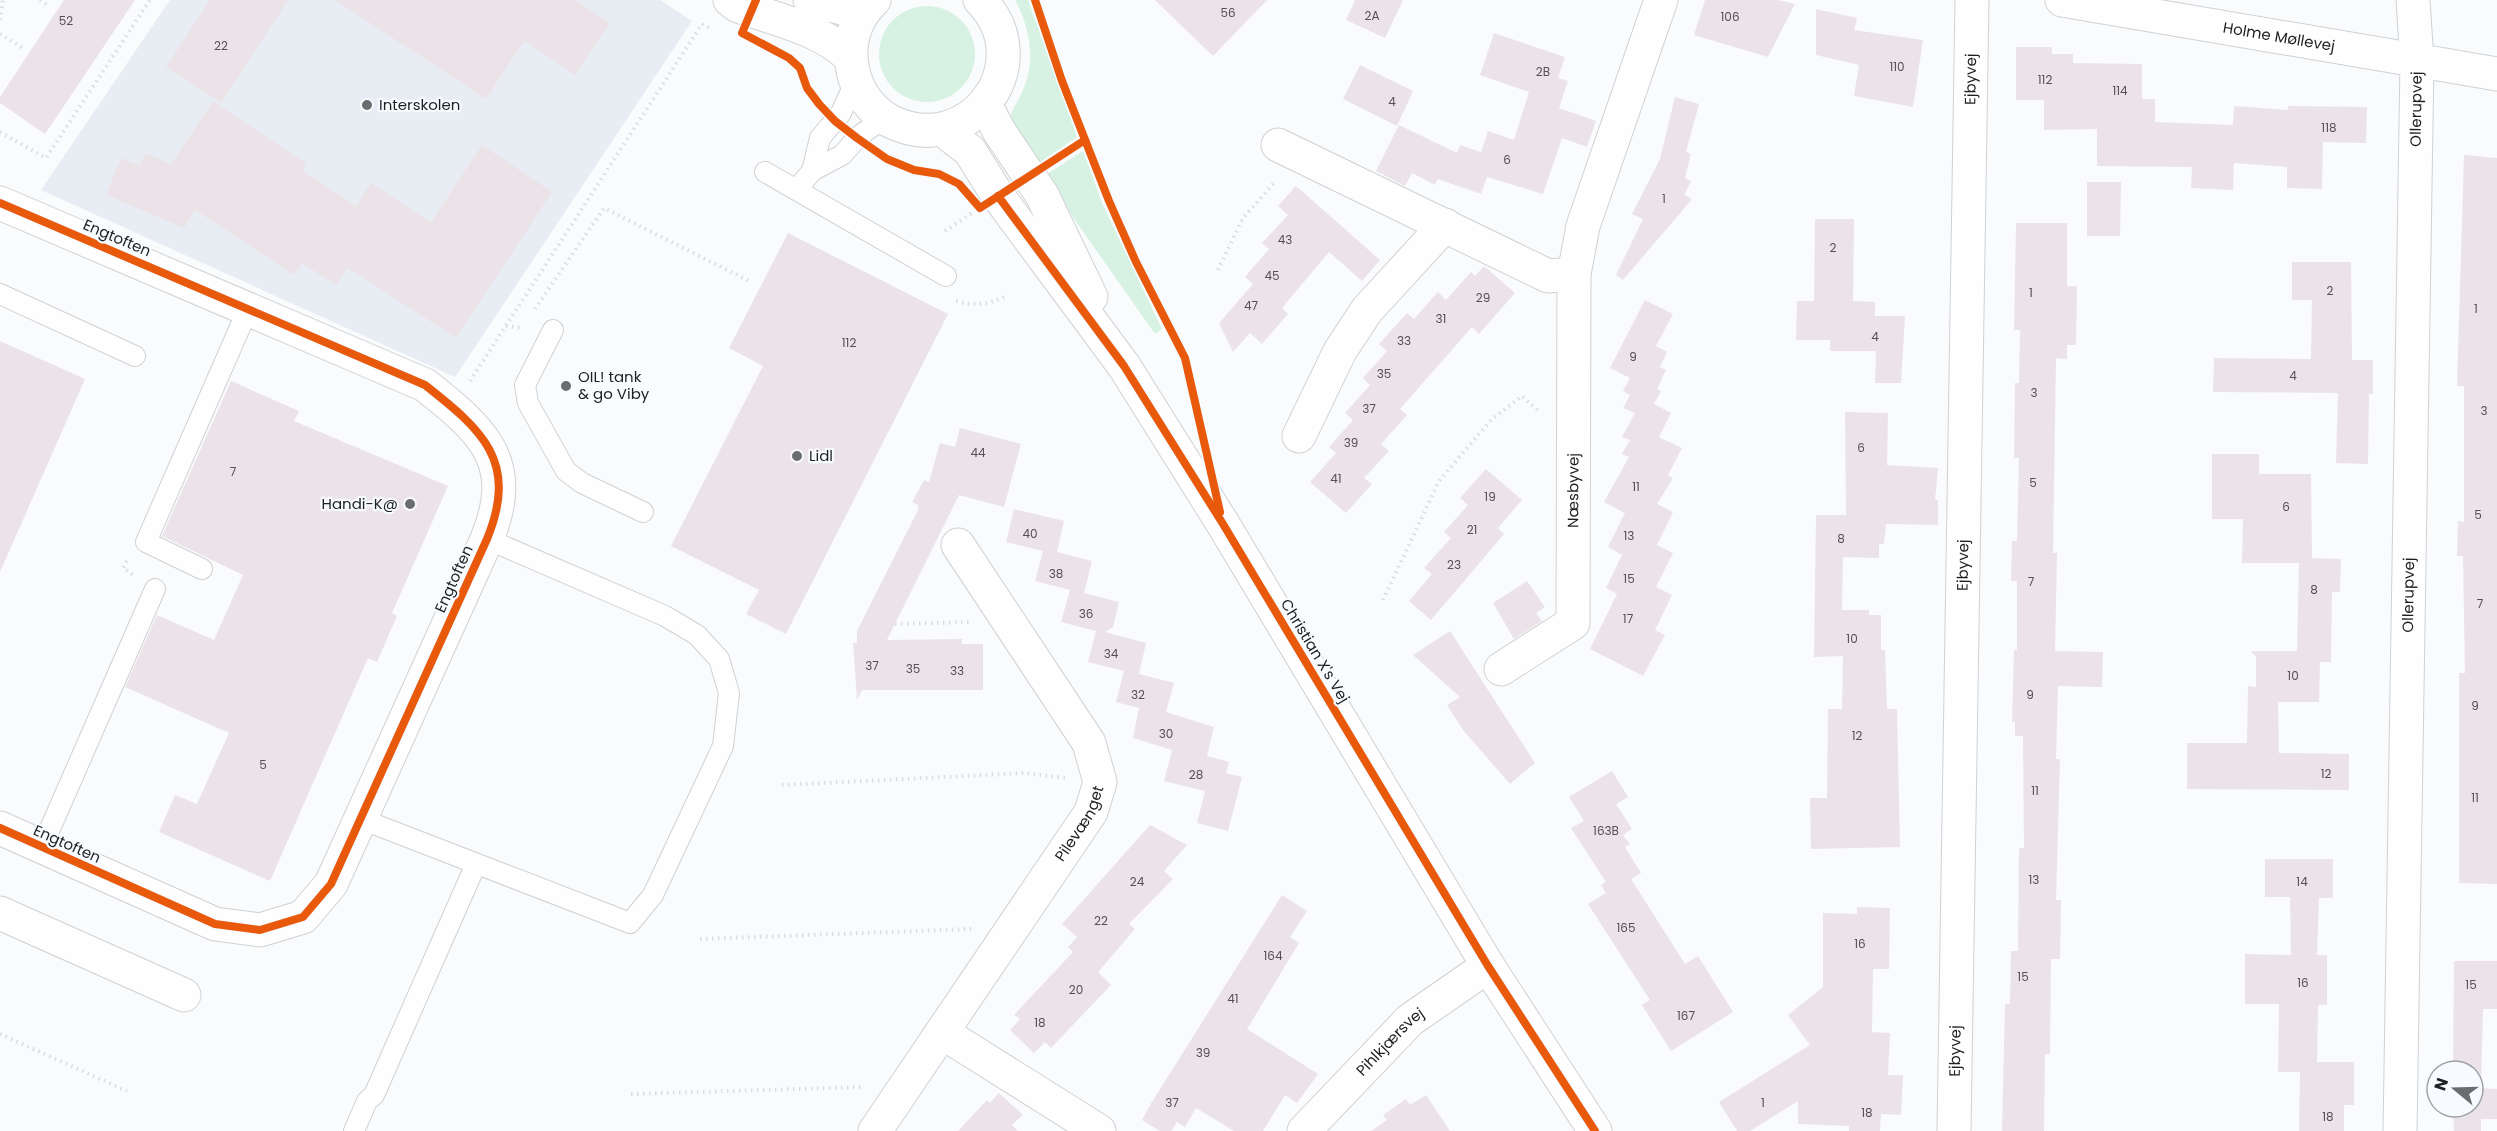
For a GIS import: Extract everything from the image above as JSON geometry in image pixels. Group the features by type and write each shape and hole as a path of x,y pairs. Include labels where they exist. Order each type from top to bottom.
{"street":[{"path":"730,0 738,6 824,37 839,46 868,104 884,118 902,127 922,131 942,130 973,116 985,104 996,87 1002,69 1003,50 996,23 980,0"},
{"path":"810,0 850,10 871,3"},
{"name":"Næsbyvej","path":"1501,669 1573,623 1574,274 1583,226 1661,0"},
{"name":"Ejbyvej","path":"1954,1131 1972,0"},
{"name":"Holme Møllevej","path":"2062,0 2497,74"},
{"name":"Ollerupvej","path":"2400,1131 2417,61 2413,0"},
{"path":"853,70 852,39 858,21 871,3"},
{"name":"Christian X's Vej","path":"985,104 999,131 1042,195 1124,366 1223,524 1488,966 1595,1131"},
{"name":"Christian X's Vej","path":"942,130 970,151 989,202 1124,366"},
{"path":"1288,150 1548,276 1574,274"},
{"name":"Engtoften","path":"0,203 425,385 467,418 490,448 500,488 487,539 361,819 331,884 303,916 260,930 215,924 42,847 3,837"},
{"path":"1299,436 1340,351 1366,310 1445,225"},
{"name":"Pilevænget","path":"875,1131 1091,812 1100,782 1089,742 958,545"},
{"path":"0,913 184,995"},
{"name":"Pihlkjærsvej","path":"1304,1131 1410,1020 1488,966"},
{"path":"943,1033 1099,1131"}],"lane":[{"path":"812,171 820,138 841,113 853,70"},
{"path":"797,189 812,171 842,155 859,136 884,118"},
{"path":"765,172 946,276"},
{"path":"0,294 135,356"},
{"path":"202,569 146,542 248,309"},
{"path":"553,330 525,385 528,403 566,471 582,483 643,512"},
{"path":"361,819 630,923 653,895 723,746 729,693 719,659 697,635 664,616 487,539"},
{"path":"42,847 155,589"},
{"path":"354,1131 367,1101 374,1095 476,864"}],"path":[{"path":"0,20 3,0"},
{"path":"40,0 49,6"},
{"path":"0,132 46,158 150,0"},
{"path":"453,407 702,24 717,32"},
{"path":"0,34 22,48"},
{"path":"1218,270 1243,218 1288,150"},
{"path":"945,231 989,202"},
{"path":"534,310 604,208 751,282"},
{"path":"506,326 521,329 528,320"},
{"path":"1383,600 1439,481 1491,420 1522,396 1540,412 1573,414"},
{"path":"895,624 1007,621"},
{"path":"782,785 1024,773 1100,782"},
{"path":"700,939 1013,927"},
{"path":"0,1034 128,1091"},
{"path":"631,1094 904,1086"}],"shaded area":[{"name":"Interskolen","path":"170,0 660,0 692,21 455,377 41,190"}],"green space":[{"path":"1015,0 1028,0 1077,137 1036,165 1010,120 1027,79 1030,56 1028,33"},
{"path":"927,6 945,9 961,20 972,36 975,54 972,72 961,88 945,99 927,102 909,99 893,88 882,72 879,54 882,36 893,20 909,9"},
{"path":"1083,151 1102,203 1162,329 1155,334 1044,176"}],"building":[{"path":"64,0 135,0 45,134 0,103 0,97"},
{"path":"210,0 288,0 221,103 166,67"},
{"path":"335,0 575,0 610,23 575,75 524,41 486,99"},
{"path":"1155,0 1267,0 1213,56"},
{"path":"1355,0 1403,0 1385,38 1346,20"},
{"path":"1705,0 1778,0 1795,4 1768,57 1694,35"},
{"path":"1816,9 1857,18 1854,30 1923,40 1913,107 1854,96 1859,65 1816,55"},
{"path":"1494,33 1565,57 1558,78 1568,81 1559,108 1596,121 1587,147 1562,138 1543,194 1487,177 1481,194 1438,179 1435,185 1412,173 1405,186 1376,171 1399,125 1457,153 1460,145 1481,152 1488,131 1514,140 1529,92 1480,75"},
{"path":"2016,47 2052,47 2052,54 2073,54 2073,63 2142,64 2142,99 2155,99 2155,122 2233,125 2234,106 2288,110 2288,106 2367,107 2366,143 2323,142 2322,189 2287,188 2287,167 2234,163 2233,190 2191,188 2192,167 2097,166 2097,129 2044,130 2044,100 2016,100"},
{"path":"1360,65 1413,91 1397,126 1343,99"},
{"path":"1675,97 1699,104 1686,152 1691,154 1685,178 1691,181 1684,195 1692,199 1623,280 1616,275 1643,219 1632,214 1660,159"},
{"path":"213,101 306,163 302,170 356,206 371,183 431,222 482,145 552,192 456,338 348,268 336,285 302,263 294,275 195,210 184,228 106,195 121,158 140,166 145,153 171,164"},
{"path":"2464,155 2497,158 2497,884 2459,883 2459,673 2465,673 2463,556 2457,556 2458,521 2464,522 2464,386 2457,386"},
{"path":"2087,182 2121,182 2120,236 2087,236"},
{"path":"1296,186 1380,260 1362,281 1329,252 1282,308 1288,314 1262,344 1250,333 1233,352 1219,323 1253,284 1245,277 1269,249 1262,243 1288,215 1278,206"},
{"path":"1815,219 1854,219 1853,301 1875,302 1875,316 1905,316 1901,383 1875,383 1876,351 1830,351 1830,340 1796,340 1797,301 1814,301"},
{"path":"2016,223 2067,223 2067,286 2077,286 2076,345 2067,345 2067,359 2056,358 2053,553 2057,553 2055,651 2103,652 2102,687 2058,686 2056,759 2060,759 2056,900 2061,900 2060,959 2051,959 2050,1054 2045,1054 2044,1131 2002,1131 2005,1004 2010,1004 2011,951 2018,951 2019,848 2024,848 2023,736 2015,736 2015,722 2012,722 2014,650 2017,650 2017,581 2011,581 2012,541 2017,541 2019,458 2014,458 2015,383 2019,383 2020,330 2014,330"},
{"name":"Lidl","path":"788,233 948,314 786,634 746,614 759,590 671,546 763,366 729,348"},
{"path":"2292,262 2351,262 2352,360 2373,360 2373,394 2369,394 2368,464 2336,463 2338,393 2213,392 2214,358 2311,359 2312,300 2292,300"},
{"path":"1484,266 1515,293 1479,334 1472,327 1400,409 1407,415 1381,444 1389,451 1364,478 1372,484 1346,513 1310,482 1336,453 1329,447 1353,420 1345,413 1370,385 1363,378 1387,351 1379,344 1407,313 1414,319 1438,292 1446,300 1471,272 1475,276"},
{"path":"1645,300 1673,314 1656,346 1667,352 1660,367 1666,370 1657,389 1661,391 1654,404 1671,413 1659,437 1682,448 1668,475 1673,478 1657,504 1673,512 1657,545 1673,553 1656,587 1672,595 1655,630 1665,635 1643,676 1590,649 1617,594 1606,588 1622,555 1608,547 1625,513 1604,502 1629,457 1622,454 1630,440 1622,437 1635,413 1623,408 1630,395 1623,391 1630,378 1610,368"},
{"path":"0,341 85,379 0,572"},
{"path":"231,381 299,411 294,421 448,486 392,613 397,616 377,662 368,658 270,881 159,832 175,795 197,804 229,733 125,687 157,615 214,640 243,575 162,536"},
{"path":"1845,412 1888,413 1887,465 1938,468 1935,500 1938,500 1938,525 1886,524 1884,544 1879,544 1879,558 1843,557 1842,610 1869,610 1869,615 1881,615 1881,650 1885,650 1887,709 1897,709 1900,847 1811,849 1810,798 1827,798 1828,709 1842,709 1843,656 1814,657 1816,515 1846,515"},
{"path":"960,428 1021,444 1004,507 959,495 887,640 962,639 962,644 983,644 983,690 862,690 857,700 853,643 857,643 857,631 918,510 918,505 912,502 924,480 929,482 940,443 955,447"},
{"path":"2212,454 2259,454 2259,474 2311,474 2312,558 2341,559 2340,592 2332,592 2331,662 2320,662 2319,702 2278,702 2279,753 2349,754 2349,790 2187,789 2187,743 2247,743 2248,686 2256,687 2256,657 2251,651 2297,651 2299,563 2242,563 2243,519 2212,519"},
{"path":"1486,469 1522,500 1498,528 1504,534 1431,620 1409,601 1432,574 1424,568 1451,538 1444,532 1468,505 1460,498"},
{"path":"1014,509 1064,521 1057,552 1092,561 1084,593 1119,602 1113,627 1105,632 1146,643 1139,674 1174,683 1166,712 1214,727 1207,756 1229,762 1226,773 1242,777 1228,831 1197,823 1205,791 1164,781 1172,750 1133,738 1139,708 1116,702 1124,671 1088,662 1096,631 1061,622 1070,590 1035,581 1043,551 1006,542"},
{"path":"1527,581 1545,607 1536,613 1542,621 1514,639 1493,603"},
{"path":"1450,631 1535,763 1510,784 1463,730 1447,705 1460,697 1413,655"},
{"path":"1612,771 1628,797 1616,804 1632,829 1623,835 1630,844 1625,847 1641,873 1631,879 1685,964 1698,956 1733,1012 1671,1051 1642,1005 1650,1000 1588,904 1606,893 1601,885 1606,882 1571,828 1584,821 1569,797"},
{"path":"1150,825 1187,845 1164,871 1173,879 1129,924 1135,929 1098,972 1111,985 1051,1048 1045,1042 1034,1053 1010,1030 1020,1019 1014,1015 1073,952 1068,947 1077,937 1062,924"},
{"path":"2265,859 2333,859 2333,898 2319,898 2317,955 2327,955 2327,1005 2318,1005 2317,1062 2354,1062 2354,1105 2344,1105 2344,1131 2299,1131 2300,1072 2278,1072 2279,1004 2245,1004 2245,954 2291,955 2290,897 2265,897"},
{"path":"1282,895 1307,911 1290,937 1299,943 1247,1029 1318,1074 1297,1103 1285,1095 1263,1131 1234,1131 1196,1108 1185,1127 1177,1122 1171,1131 1160,1131 1142,1120"},
{"path":"1857,907 1890,908 1889,969 1873,969 1872,1032 1890,1033 1888,1075 1903,1075 1901,1115 1881,1114 1880,1131 1849,1131 1849,1126 1798,1124 1798,1101 1750,1131 1737,1131 1719,1102 1810,1045 1788,1015 1823,987 1823,913 1857,914"},
{"path":"2454,961 2497,961 2497,1009 2483,1009 2482,1059 2453,1059"},
{"path":"2485,1088 2497,1089 2497,1119 2485,1119"},
{"path":"999,1093 1023,1115 1012,1125 1018,1131 958,1131 987,1100 990,1103"},
{"path":"1426,1095 1450,1131 1371,1131 1387,1120 1383,1115 1406,1099 1410,1105"},
{"path":"2454,1119 2481,1119 2481,1131 2454,1131"}],"cycle path":[{"path":"756,0 742,33 789,58 800,68 807,88 835,121 887,159 914,170 939,174 959,184 980,208 1085,140"},
{"path":"1035,0 1062,81 1109,201 1136,262 1185,358 1220,512"},
{"path":"998,196 1124,366 1223,524 1488,966 1595,1131"},
{"path":"0,203 425,385 478,433 489,450 496,468 499,488 496,512 487,539 331,884 303,917 260,930 215,924 0,828"}],"place":[{"name":"Interskolen","path":"367,105"},
{"name":"OIL! tank & go Viby","path":"566,386"},
{"name":"Lidl","path":"797,456"},
{"name":"Handi-K@","path":"410,504"}]}
